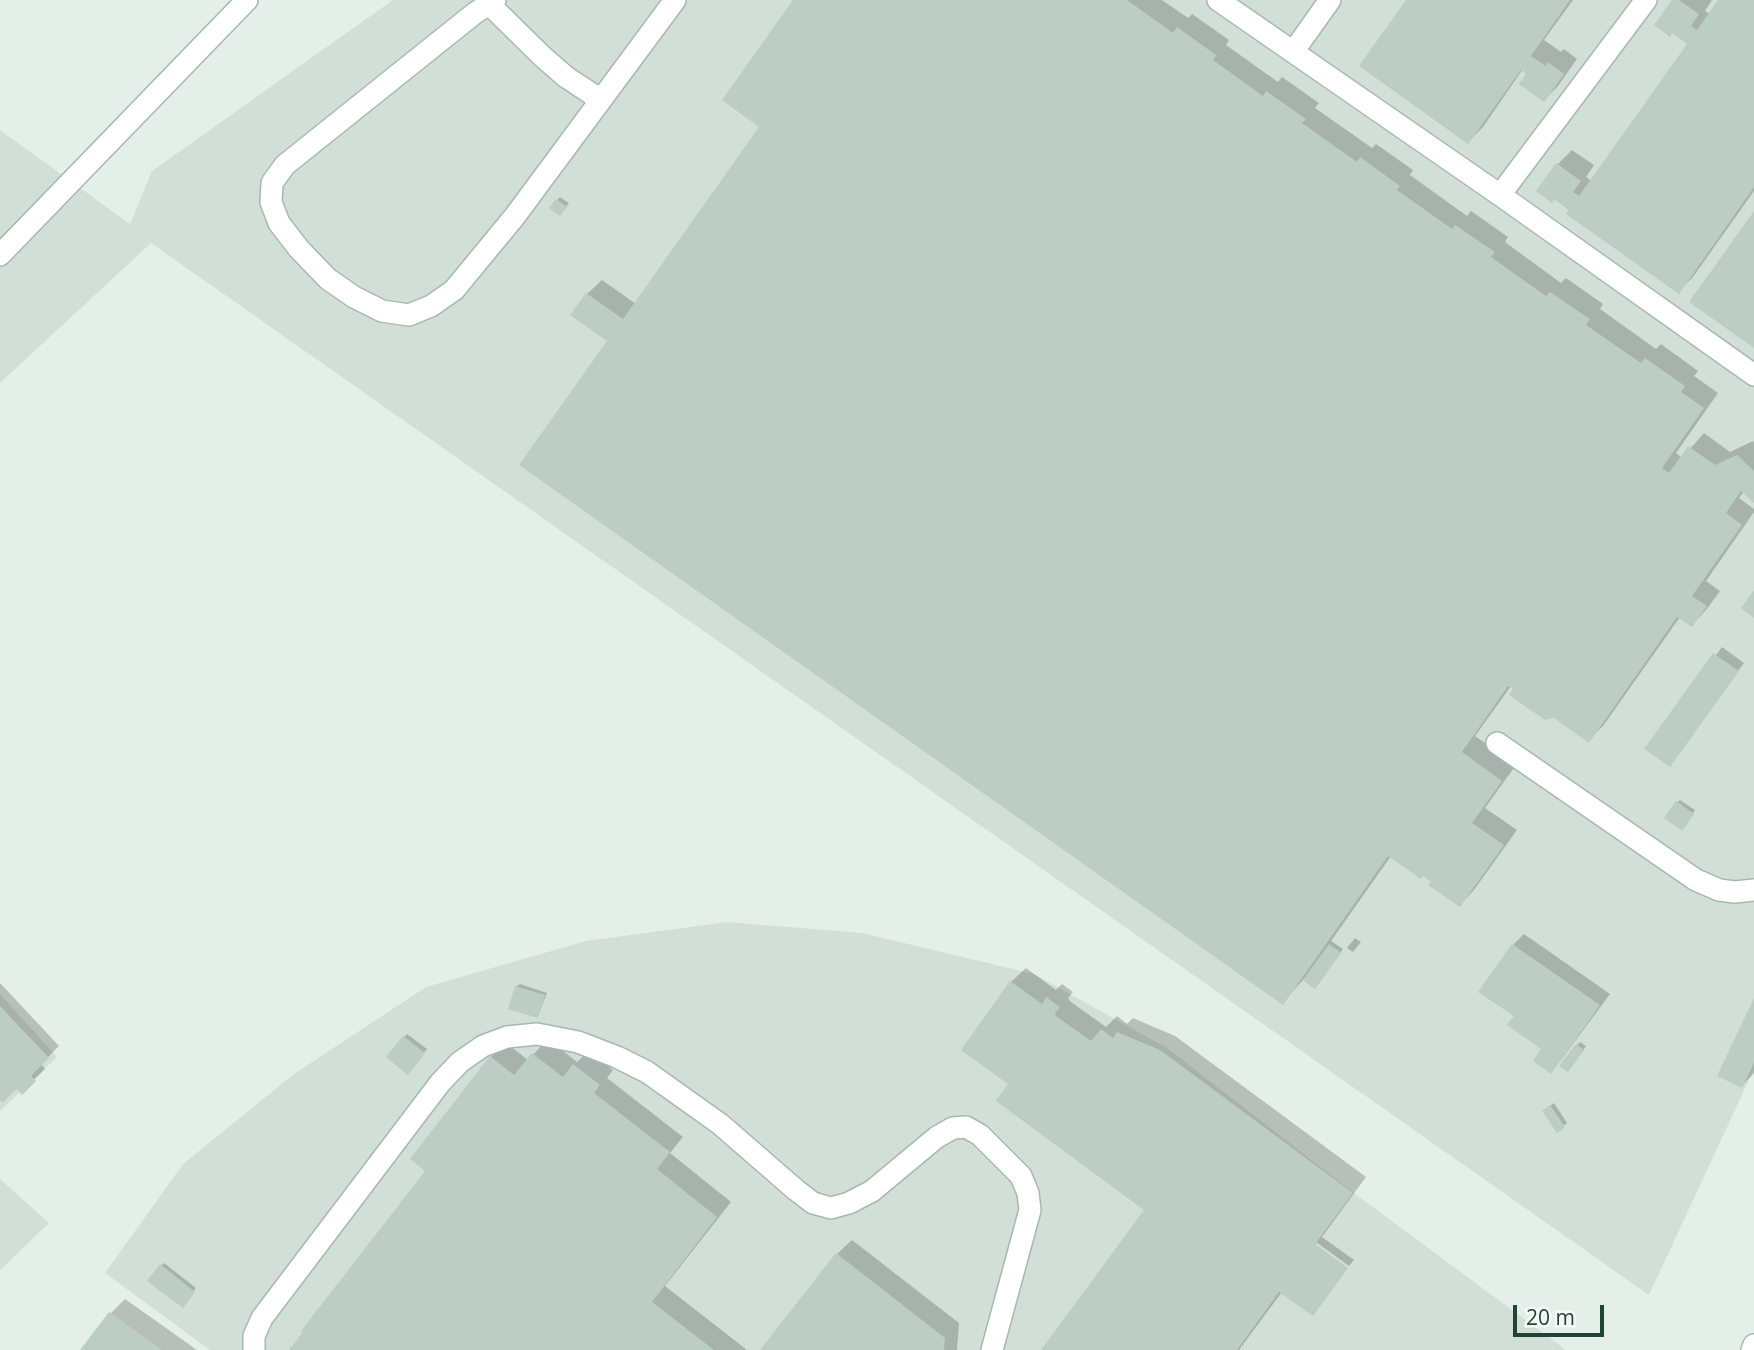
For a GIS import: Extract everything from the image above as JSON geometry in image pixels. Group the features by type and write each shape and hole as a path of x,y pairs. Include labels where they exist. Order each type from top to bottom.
{"street":[{"path":"2,252 247,0"},
{"path":"601,100 566,77 543,57 492,2 285,165 272,183 271,202 279,223 299,249 328,279 354,297 382,311 409,314 431,306 454,290 515,216 601,100 675,0"},
{"path":"1218,0 1754,375"},
{"path":"1293,52 1330,0"},
{"path":"1500,195 1646,0"},
{"path":"1497,743 1696,880 1718,890 1754,890"},
{"path":"254,1350 254,1336 262,1318 440,1083 460,1062 483,1046 508,1037 537,1034 578,1042 647,1072 720,1124 813,1203 831,1208 849,1203 872,1191 937,1137 953,1128 966,1127 980,1135 1021,1176 1028,1193 1030,1210 992,1350"},
{"path":"1752,1350 1754,1345"}],"shaded area":[{"path":"393,0 1754,0 1754,1069 1649,1295 151,243 0,383 0,130 130,224 152,171"},
{"path":"727,922 862,933 1034,974 1167,1048 1354,1193 1566,1350 210,1350 105,1273 183,1164 294,1074 426,987 586,941"},
{"path":"0,994 57,1057 0,1111"},
{"path":"0,1179 49,1223 0,1270"}],"building":[{"path":"793,0 1127,0 1173,33 1177,27 1216,55 1213,60 1263,96 1266,91 1306,119 1302,123 1357,162 1360,157 1400,186 1397,190 1452,229 1455,225 1495,252 1491,257 1546,296 1550,292 1590,319 1586,325 1641,363 1645,358 1685,386 1681,392 1704,408 1662,468 1669,473 1688,446 1715,465 1737,455 1754,471 1754,503 1741,491 1726,513 1742,525 1692,596 1707,606 1692,627 1677,617 1589,743 1554,718 1545,720 1509,695 1513,689 1508,686 1462,752 1502,781 1472,823 1504,845 1460,907 1428,885 1431,882 1423,876 1421,879 1388,856 1283,1005 519,465 607,341 570,315 586,293 623,319 759,127 722,100"},
{"path":"1406,0 1570,0 1531,56 1546,66 1548,62 1564,74 1544,102 1519,84 1526,74 1521,70 1468,144 1359,66"},
{"path":"1672,0 1679,0 1699,14 1691,26 1697,30 1718,0 1754,0 1754,187 1679,294 1566,214 1569,210 1554,199 1552,203 1536,191 1556,163 1581,181 1573,192 1579,196 1687,44 1672,33 1670,37 1654,25"},
{"path":"556,199 567,207 560,216 549,208"},
{"path":"1754,211 1754,348 1689,302"},
{"path":"1754,590 1754,618 1741,608"},
{"path":"1713,653 1739,671 1670,767 1644,749"},
{"path":"1676,801 1694,814 1682,831 1664,818"},
{"path":"1329,944 1341,953 1315,989 1303,980"},
{"path":"1512,944 1600,1005 1551,1074 1533,1061 1541,1049 1507,1025 1514,1016 1478,992"},
{"path":"1010,981 1042,1004 1046,997 1060,1007 1055,1013 1056,1016 1091,1041 1101,1029 1113,1038 1117,1032 1160,1050 1353,1193 1315,1244 1348,1268 1313,1316 1279,1292 1237,1350 1041,1350 1144,1210 996,1101 1008,1084 961,1050"},
{"path":"515,986 545,995 538,1018 508,1009"},
{"path":"1754,998 1754,1063 1742,1088 1717,1076"},
{"path":"0,1006 49,1058 31,1076 36,1081 22,1095 17,1089 2,1103 0,1100"},
{"path":"403,1036 425,1053 408,1075 386,1057"},
{"path":"1576,1044 1584,1050 1568,1072 1559,1066"},
{"path":"532,1053 563,1077 573,1064 600,1085 594,1093 670,1152 657,1169 717,1217 652,1302 714,1350 289,1350 425,1171 410,1159 490,1056 514,1075"},
{"path":"1550,1105 1565,1127 1557,1133 1542,1111"},
{"path":"836,1253 945,1338 944,1350 760,1350"},
{"path":"160,1264 195,1292 183,1308 147,1281"},
{"path":"109,1312 162,1350 80,1350"}]}
